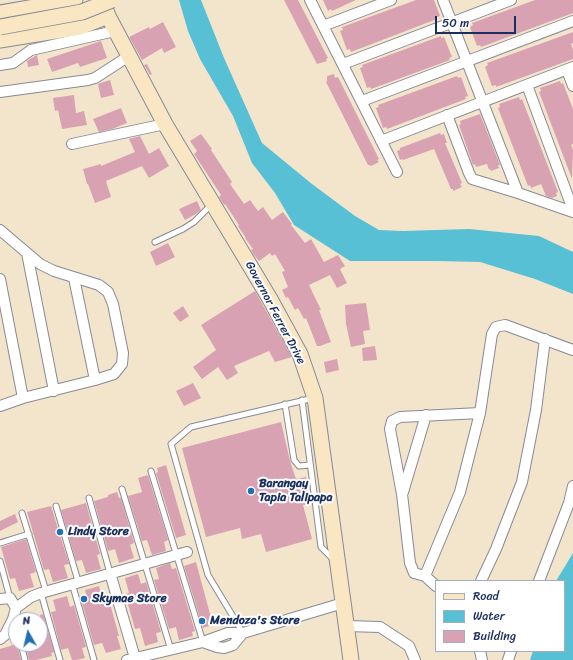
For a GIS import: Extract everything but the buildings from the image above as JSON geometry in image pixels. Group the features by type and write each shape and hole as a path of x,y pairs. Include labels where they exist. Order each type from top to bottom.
{"main road":[{"path":"0,13 75,0"},
{"name":"Governor Ferrer Drive","path":"102,0 108,16 165,124 270,299 300,354 338,563 351,660"},
{"path":"0,27 82,12 112,0"},
{"path":"0,40 80,27 108,16"}],"street":[{"path":"310,0 397,172"},
{"path":"324,26 391,0"},
{"path":"443,0 518,192"},
{"path":"343,64 511,0"},
{"path":"362,102 573,21"},
{"path":"0,65 13,63 30,50 116,31"},
{"path":"0,92 88,80 95,78 129,56"},
{"path":"381,141 570,69 573,86"},
{"path":"527,85 573,211"},
{"path":"447,116 472,179 518,192 573,211"},
{"path":"72,144 165,124"},
{"path":"0,230 40,264 54,271 99,286 108,292 114,311 123,353 122,364 114,374 23,398 0,406"},
{"path":"27,253 54,391"},
{"path":"74,278 95,380"},
{"path":"0,279 23,398"},
{"path":"425,576 460,492 480,413 492,334 496,327 505,325 573,350"},
{"path":"481,580 496,549 522,482 536,410 545,339"},
{"path":"435,585 425,576 414,573 410,563 402,494 390,429 392,420 400,417 480,413"},
{"path":"402,494 426,415"},
{"path":"538,580 569,503 573,486"},
{"path":"16,608 31,597 44,592 75,582 188,552"},
{"path":"110,573 131,659 203,642 224,648 232,645 242,633 343,603"},
{"path":"5,599 16,608"},
{"path":"16,608 16,612"},
{"path":"346,626 380,627 409,646 415,660"},
{"path":"0,638 8,631"}],"lane":[{"path":"156,242 194,222 212,203"},
{"path":"242,633 208,575 171,444 191,427 308,399 310,465 321,546 338,563"},
{"path":"285,404 294,460 299,466 310,465"},
{"path":"151,471 203,642"},
{"path":"122,489 171,650"},
{"path":"89,498 110,573"},
{"path":"56,506 94,660"},
{"path":"22,513 44,592 60,660"},
{"path":"0,543 28,534"},
{"path":"0,561 5,599"}],"water":[{"path":"179,0 201,0 224,58 262,143 312,184 355,216 379,230 403,231 469,229 539,236 573,252 573,294 535,279 480,262 350,261 294,225 275,193 252,163 233,116 200,59 188,31"},
{"path":"573,553 573,660 530,660 533,652 565,652 565,580 557,580"}],"place":[{"name":"Barangay Tapia Talipapa","path":"251,491"},
{"name":"Lindy Store","path":"60,532"},
{"name":"Skymae Store","path":"84,599"},
{"name":"Mendoza's Store","path":"202,621"}]}
